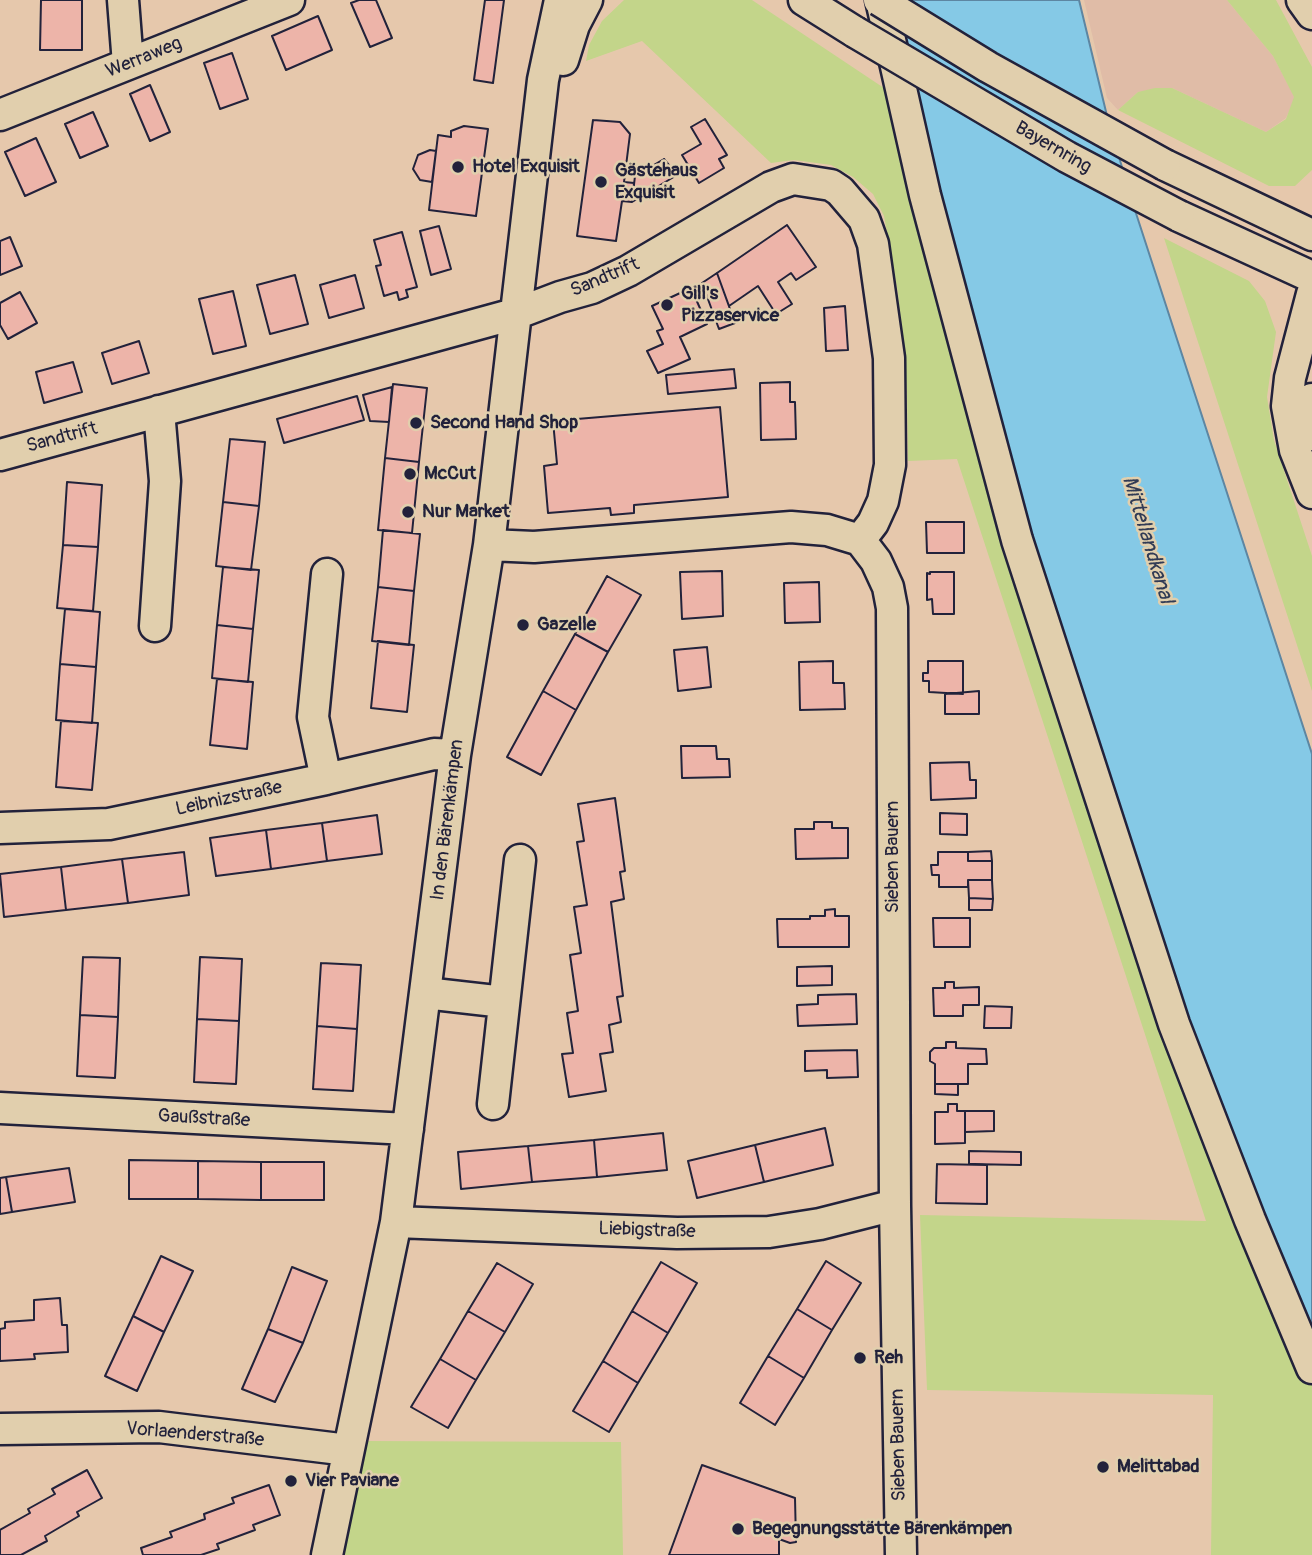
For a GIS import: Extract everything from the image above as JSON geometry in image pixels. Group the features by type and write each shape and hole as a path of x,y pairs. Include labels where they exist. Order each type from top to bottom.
{"street":[{"path":"123,0 128,64"},
{"name":"In den Bärenkämpen","path":"543,80 541,36 546,0"},
{"name":"In den Bärenkämpen","path":"327,1555 396,1222 455,755 489,545 543,80 560,0"},
{"path":"543,80 566,58 574,25 587,0"},
{"name":"Bayernring","path":"804,0 1067,157 1179,216 1312,277"},
{"path":"880,0 925,195 1017,540 1174,1024 1250,1220 1312,1368"},
{"name":"Bayernring","path":"880,0 988,67 1165,165 1312,235"},
{"path":"1303,0 1312,14"},
{"name":"Werraweg","path":"0,115 279,2"},
{"name":"Sandtrift","path":"1,451 159,411 518,313 592,288 628,271 771,187 793,179 831,185 840,191 864,219 873,244 889,358 890,465 883,501 873,523 860,540"},
{"path":"1312,294 1290,377 1287,406 1295,450 1312,493"},
{"path":"1312,399 1312,435"},
{"path":"155,626 164,481 159,411"},
{"path":"489,545 534,547 791,527 827,530 860,540"},
{"name":"Sieben Bauern","path":"860,540 876,561 888,587 892,608 895,1205 901,1555"},
{"path":"326,779 313,717 327,575"},
{"name":"Leibnizstraße","path":"0,828 109,824 434,754 455,755"},
{"path":"493,1104 520,860"},
{"path":"425,993 504,1002"},
{"name":"Gaußstraße","path":"0,1108 408,1129"},
{"name":"Liebigstraße","path":"396,1222 677,1233 769,1232 820,1224 895,1205"},
{"name":"Vorlaenderstraße","path":"0,1429 159,1427 348,1450"}],"shaded area":[{"path":"1084,0 1227,0 1273,56 1295,98 1286,118 1266,132 1172,88 1138,92 1118,110 1107,98"}],"green space":[{"path":"624,0 752,0 890,92 1244,1221 1312,1383 1312,1555 1211,1555 1213,1395 927,1390 920,1215 1206,1221 957,459 908,461 907,392 898,293 884,216 873,194 853,177 831,165 794,160 771,163 642,41 586,61 589,45 602,21"},
{"path":"1227,0 1276,0 1312,67 1312,170 1295,186 1269,186 1118,110 1138,92 1172,88 1266,132 1286,119 1294,97 1273,56"},
{"path":"1164,238 1249,281 1265,301 1276,332 1267,397 1274,440 1312,556 1312,691"},
{"path":"363,1441 621,1442 623,1555 342,1555"}],"water":[{"name":"Mittellandkanal","path":"893,0 1079,0 1108,120 1132,201 1312,754 1312,1335 1262,1216 1187,1020 1031,537 930,161"}],"building":[{"path":"41,0 82,0 82,50 40,50"},
{"path":"376,0 392,38 370,47 351,3"},
{"path":"485,0 504,0 493,83 474,80"},
{"path":"318,16 332,50 286,70 272,36"},
{"path":"232,53 248,99 220,109 204,63"},
{"path":"150,85 170,132 150,141 130,94"},
{"path":"93,112 108,146 80,158 65,124"},
{"path":"705,119 727,155 719,159 724,168 699,183 682,155 701,144 691,127"},
{"path":"593,120 620,122 630,134 624,182 634,183 632,202 622,201 616,241 577,236"},
{"name":"Hotel Exquisit","path":"464,126 488,129 476,216 429,210 438,135 451,137 451,131"},
{"path":"36,138 56,182 25,196 5,152"},
{"path":"430,150 436,151 432,182 420,180 413,169 418,155"},
{"path":"664,159 677,175 632,202 635,176"},
{"path":"787,225 816,267 796,280 791,273 778,282 792,304 776,314 758,286 729,306 717,273"},
{"path":"439,226 451,269 431,275 420,231"},
{"path":"402,232 417,287 406,290 408,297 399,300 397,292 384,296 376,266 381,265 374,240"},
{"path":"10,237 22,266 0,275 0,241"},
{"path":"717,273 735,323 719,329 702,283"},
{"path":"295,275 308,324 270,334 257,285"},
{"path":"355,275 364,308 329,318 320,285"},
{"path":"691,288 707,324 680,337 690,359 658,373 647,351 663,344 657,331 663,329 652,306"},
{"path":"233,291 246,346 213,354 199,299"},
{"path":"20,292 37,323 8,339 0,325 0,303"},
{"path":"845,306 848,350 826,351 824,308"},
{"path":"139,341 149,373 112,384 102,353"},
{"path":"73,362 82,392 44,403 36,372"},
{"path":"734,369 736,388 668,394 666,375"},
{"path":"790,382 790,402 795,402 796,439 761,440 760,383"},
{"path":"393,384 427,388 419,462 385,458"},
{"path":"392,387 389,422 370,421 363,395"},
{"path":"357,396 364,420 284,443 277,419"},
{"path":"720,407 728,497 634,505 634,513 611,515 610,508 548,513 544,466 557,464 553,421"},
{"path":"230,439 265,442 259,506 223,502"},
{"path":"385,458 419,462 412,533 378,530"},
{"path":"67,482 102,485 98,547 63,545"},
{"path":"223,502 259,506 251,570 216,566"},
{"path":"926,522 964,522 964,553 927,553"},
{"path":"383,530 420,534 414,591 378,587"},
{"path":"63,545 98,547 93,611 57,608"},
{"path":"223,567 259,570 253,629 217,625"},
{"path":"722,571 723,616 682,619 680,572"},
{"path":"954,572 954,614 933,614 932,599 927,600 927,573"},
{"path":"607,576 641,595 608,652 575,634"},
{"path":"819,582 820,622 785,623 784,583"},
{"path":"378,587 414,591 409,645 372,641"},
{"path":"65,609 100,612 96,667 60,664"},
{"path":"217,625 253,629 248,682 212,678"},
{"path":"575,634 608,652 576,710 543,691"},
{"path":"378,641 414,645 407,712 371,708"},
{"path":"707,647 711,687 678,691 674,650"},
{"path":"833,661 833,683 844,683 845,709 800,710 799,662"},
{"path":"928,661 963,661 963,694 929,692 929,681 923,681 923,673 928,673"},
{"path":"60,664 96,667 92,723 56,720"},
{"path":"217,679 253,682 247,749 210,745"},
{"path":"543,691 576,710 541,775 507,757"},
{"path":"979,691 979,714 945,714 945,694"},
{"path":"61,721 98,723 92,790 56,787"},
{"path":"681,746 716,746 717,759 729,759 730,777 682,778"},
{"path":"969,762 970,780 976,780 976,798 931,800 930,763"},
{"path":"615,798 625,871 620,872 624,899 611,902 623,996 617,997 621,1022 609,1025 613,1052 600,1054 606,1091 569,1097 562,1054 573,1053 567,1013 578,1011 570,955 581,953 574,907 587,905 577,842 584,841 578,804"},
{"path":"940,813 967,814 967,835 940,834"},
{"path":"377,815 382,854 327,861 322,823"},
{"path":"814,822 832,822 832,828 848,828 848,858 796,859 795,829 814,829"},
{"path":"322,823 327,861 271,869 266,830"},
{"path":"266,830 271,869 216,876 210,838"},
{"path":"991,851 992,861 968,861 968,852"},
{"path":"184,852 189,895 128,903 122,859"},
{"path":"938,852 968,852 968,861 992,861 992,880 968,880 968,887 939,887 939,875 932,875 931,865 938,865"},
{"path":"122,859 128,903 66,910 61,867"},
{"path":"61,867 66,910 4,917 0,874"},
{"path":"968,880 992,880 993,899 969,898"},
{"path":"969,898 993,899 992,910 969,910"},
{"path":"835,909 835,916 849,916 849,947 778,947 777,919 810,919 810,916 825,916 825,910"},
{"path":"933,918 970,918 970,947 934,947"},
{"path":"83,957 120,958 118,1017 80,1015"},
{"path":"200,957 242,959 239,1021 197,1019"},
{"path":"321,963 361,965 357,1029 317,1026"},
{"path":"832,966 832,985 797,986 797,967"},
{"path":"945,982 954,982 954,988 979,987 979,1005 963,1005 963,1016 934,1016 933,988 945,988"},
{"path":"856,994 857,1024 798,1026 797,1005 818,1004 818,995"},
{"path":"985,1006 1012,1007 1011,1028 984,1028"},
{"path":"80,1015 118,1017 115,1078 77,1076"},
{"path":"197,1019 239,1021 236,1084 194,1082"},
{"path":"317,1026 357,1029 353,1091 313,1089"},
{"path":"946,1042 956,1042 956,1048 986,1049 987,1064 968,1064 968,1084 935,1084 935,1064 930,1061 930,1052 934,1048 946,1048"},
{"path":"857,1050 858,1077 827,1078 827,1070 805,1071 805,1051"},
{"path":"935,1084 958,1084 958,1095 935,1094"},
{"path":"948,1104 957,1104 957,1111 965,1111 965,1143 935,1144 935,1112 948,1112"},
{"path":"965,1111 994,1111 994,1131 965,1132"},
{"path":"825,1128 833,1165 764,1182 755,1145"},
{"path":"663,1133 667,1170 597,1177 594,1140"},
{"path":"594,1140 597,1177 532,1182 528,1146"},
{"path":"755,1145 764,1182 697,1198 688,1161"},
{"path":"528,1146 532,1182 461,1189 458,1152"},
{"path":"969,1151 1021,1152 1021,1165 969,1164"},
{"path":"129,1160 198,1161 198,1199 129,1199"},
{"path":"198,1161 261,1162 261,1200 198,1199"},
{"path":"261,1162 324,1162 324,1200 261,1200"},
{"path":"937,1164 987,1165 987,1204 936,1203"},
{"path":"69,1168 75,1202 12,1212 6,1177"},
{"path":"6,1177 12,1212 0,1214 0,1178"},
{"path":"161,1256 193,1271 164,1332 133,1316"},
{"path":"826,1261 861,1283 832,1330 797,1309"},
{"path":"661,1262 697,1283 668,1333 632,1311"},
{"path":"497,1263 533,1284 505,1332 468,1311"},
{"path":"292,1267 327,1281 303,1343 268,1329"},
{"path":"60,1298 62,1325 67,1325 68,1352 34,1354 35,1359 0,1361 0,1329 5,1328 5,1322 34,1320 34,1300"},
{"path":"797,1309 832,1330 804,1378 768,1356"},
{"path":"468,1311 505,1332 476,1380 440,1359"},
{"path":"632,1311 668,1333 638,1383 603,1361"},
{"path":"133,1316 164,1332 137,1391 105,1376"},
{"path":"268,1329 303,1343 275,1402 242,1389"},
{"path":"768,1356 804,1378 775,1425 740,1403"},
{"path":"440,1359 476,1380 448,1428 411,1407"},
{"path":"603,1361 638,1383 609,1432 573,1411"},
{"path":"702,1465 795,1498 796,1542 779,1539 779,1555 669,1555"},
{"path":"87,1470 102,1498 77,1512 79,1516 45,1536 47,1541 21,1555 0,1555 0,1530 30,1513 28,1509 55,1494 52,1489"},
{"path":"269,1485 280,1515 253,1525 255,1530 217,1544 219,1549 201,1555 143,1555 141,1548 172,1537 170,1532 205,1519 204,1514 234,1503 232,1498"}],"place":[{"name":"Hotel Exquisit","path":"458,167"},
{"name":"Gästehaus Exquisit","path":"601,182"},
{"name":"Gill's Pizzaservice","path":"667,305"},
{"name":"Second Hand Shop","path":"416,423"},
{"name":"McCut","path":"410,474"},
{"name":"Nur Market","path":"408,512"},
{"name":"Gazelle","path":"523,625"},
{"name":"Reh","path":"860,1358"},
{"name":"Melittabad","path":"1103,1467"},
{"name":"Vier Paviane","path":"291,1481"},
{"name":"Begegnungsstätte Bärenkämpen","path":"738,1529"}]}
